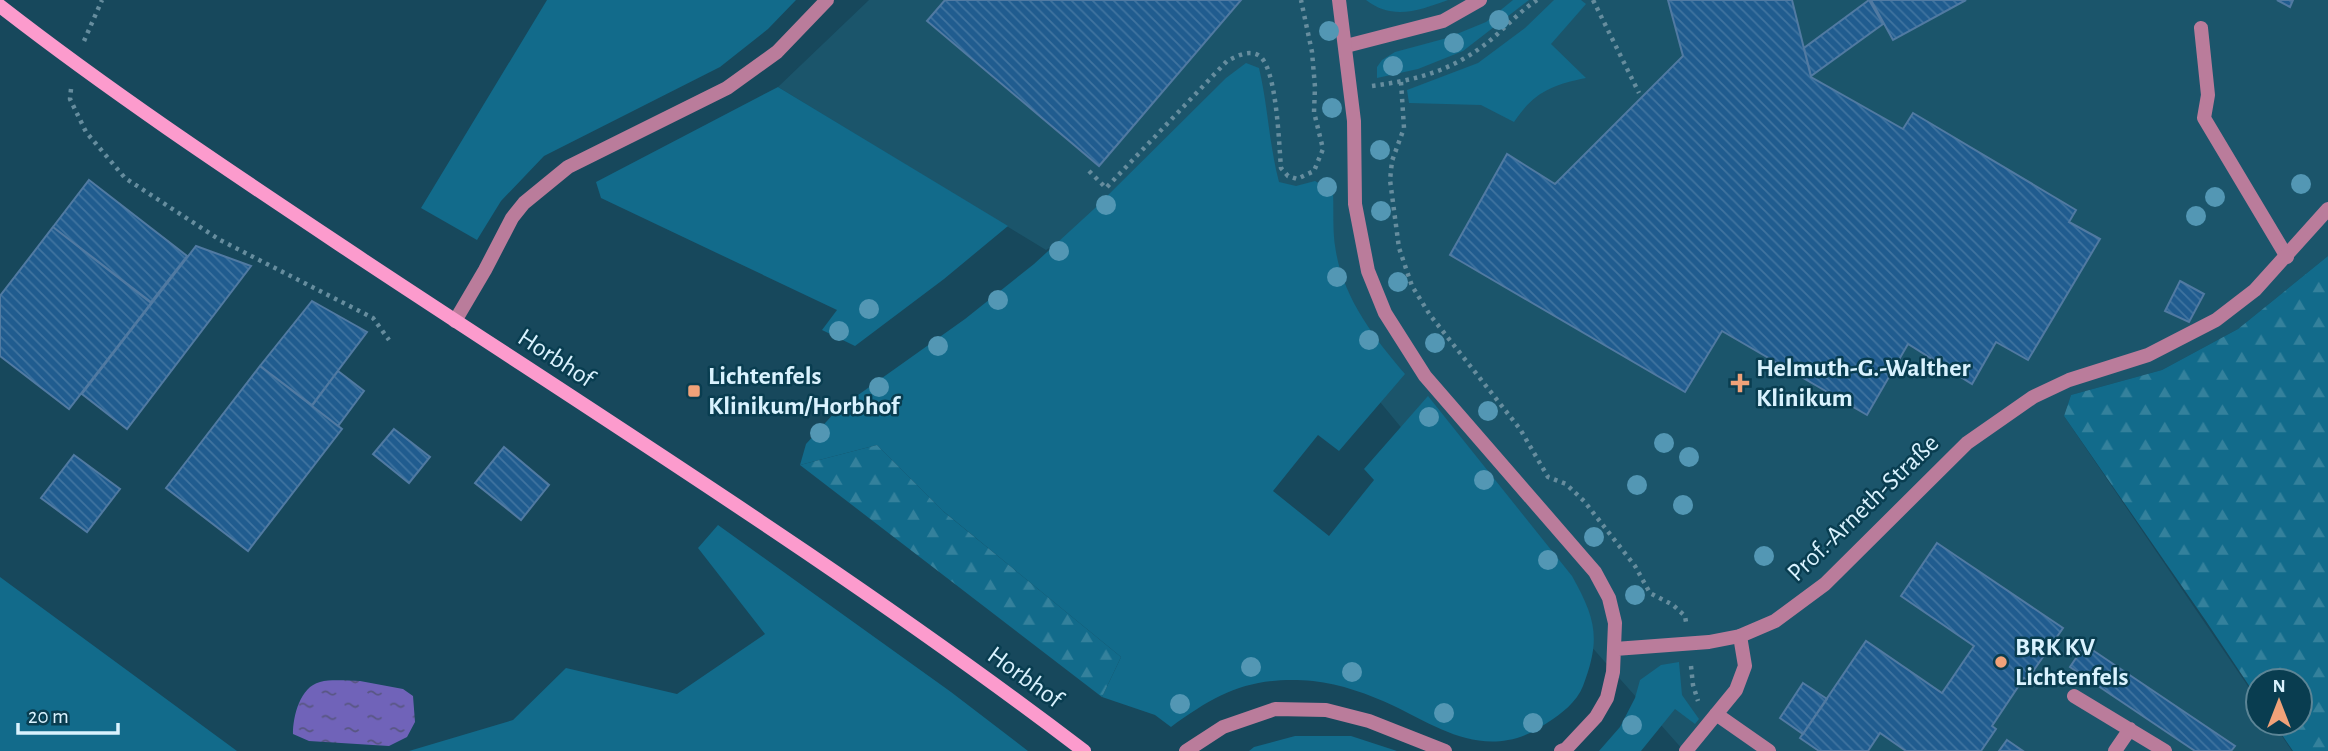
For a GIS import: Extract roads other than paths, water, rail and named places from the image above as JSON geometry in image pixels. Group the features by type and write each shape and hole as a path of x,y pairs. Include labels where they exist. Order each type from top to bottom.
{"main road":[{"name":"Horbhof","path":"0,6 74,64 236,177 823,564 1084,751"}],"street":[{"path":"456,321 512,218 524,203 568,167 727,88 777,52 827,0"},
{"path":"1339,0 1354,121 1355,204 1368,271 1385,313 1425,376 1595,572 1609,598 1615,623 1615,649 1607,698 1583,732 1561,751"},
{"path":"1346,47 1443,21 1480,0"},
{"path":"2201,28 2208,95 2204,118 2287,257"},
{"name":"Prof.-Arneth-Straße","path":"1615,649 1688,644 1740,636 1774,621 1825,584 1966,443 2033,397 2069,380 2148,355 2216,320 2255,290 2328,209"},
{"path":"1686,751 1736,690 1745,666 1740,636"},
{"path":"2074,696 2165,751"},
{"path":"1186,751 1223,727 1275,709 1326,710 1369,721 1445,751"},
{"path":"1716,715 1769,751"},
{"path":"2115,751 2130,729"}],"water":[{"path":"330,681 360,681 403,689 413,696 415,722 407,737 389,746 309,741 293,734 299,703 313,685"}],"place":[{"name":"Helmuth-G.-Walther Klinikum","path":"1740,383"},
{"name":"Lichtenfels Klinikum/Horbhof","path":"694,391"},
{"name":"BRK KV Lichtenfels","path":"2001,662"}]}
